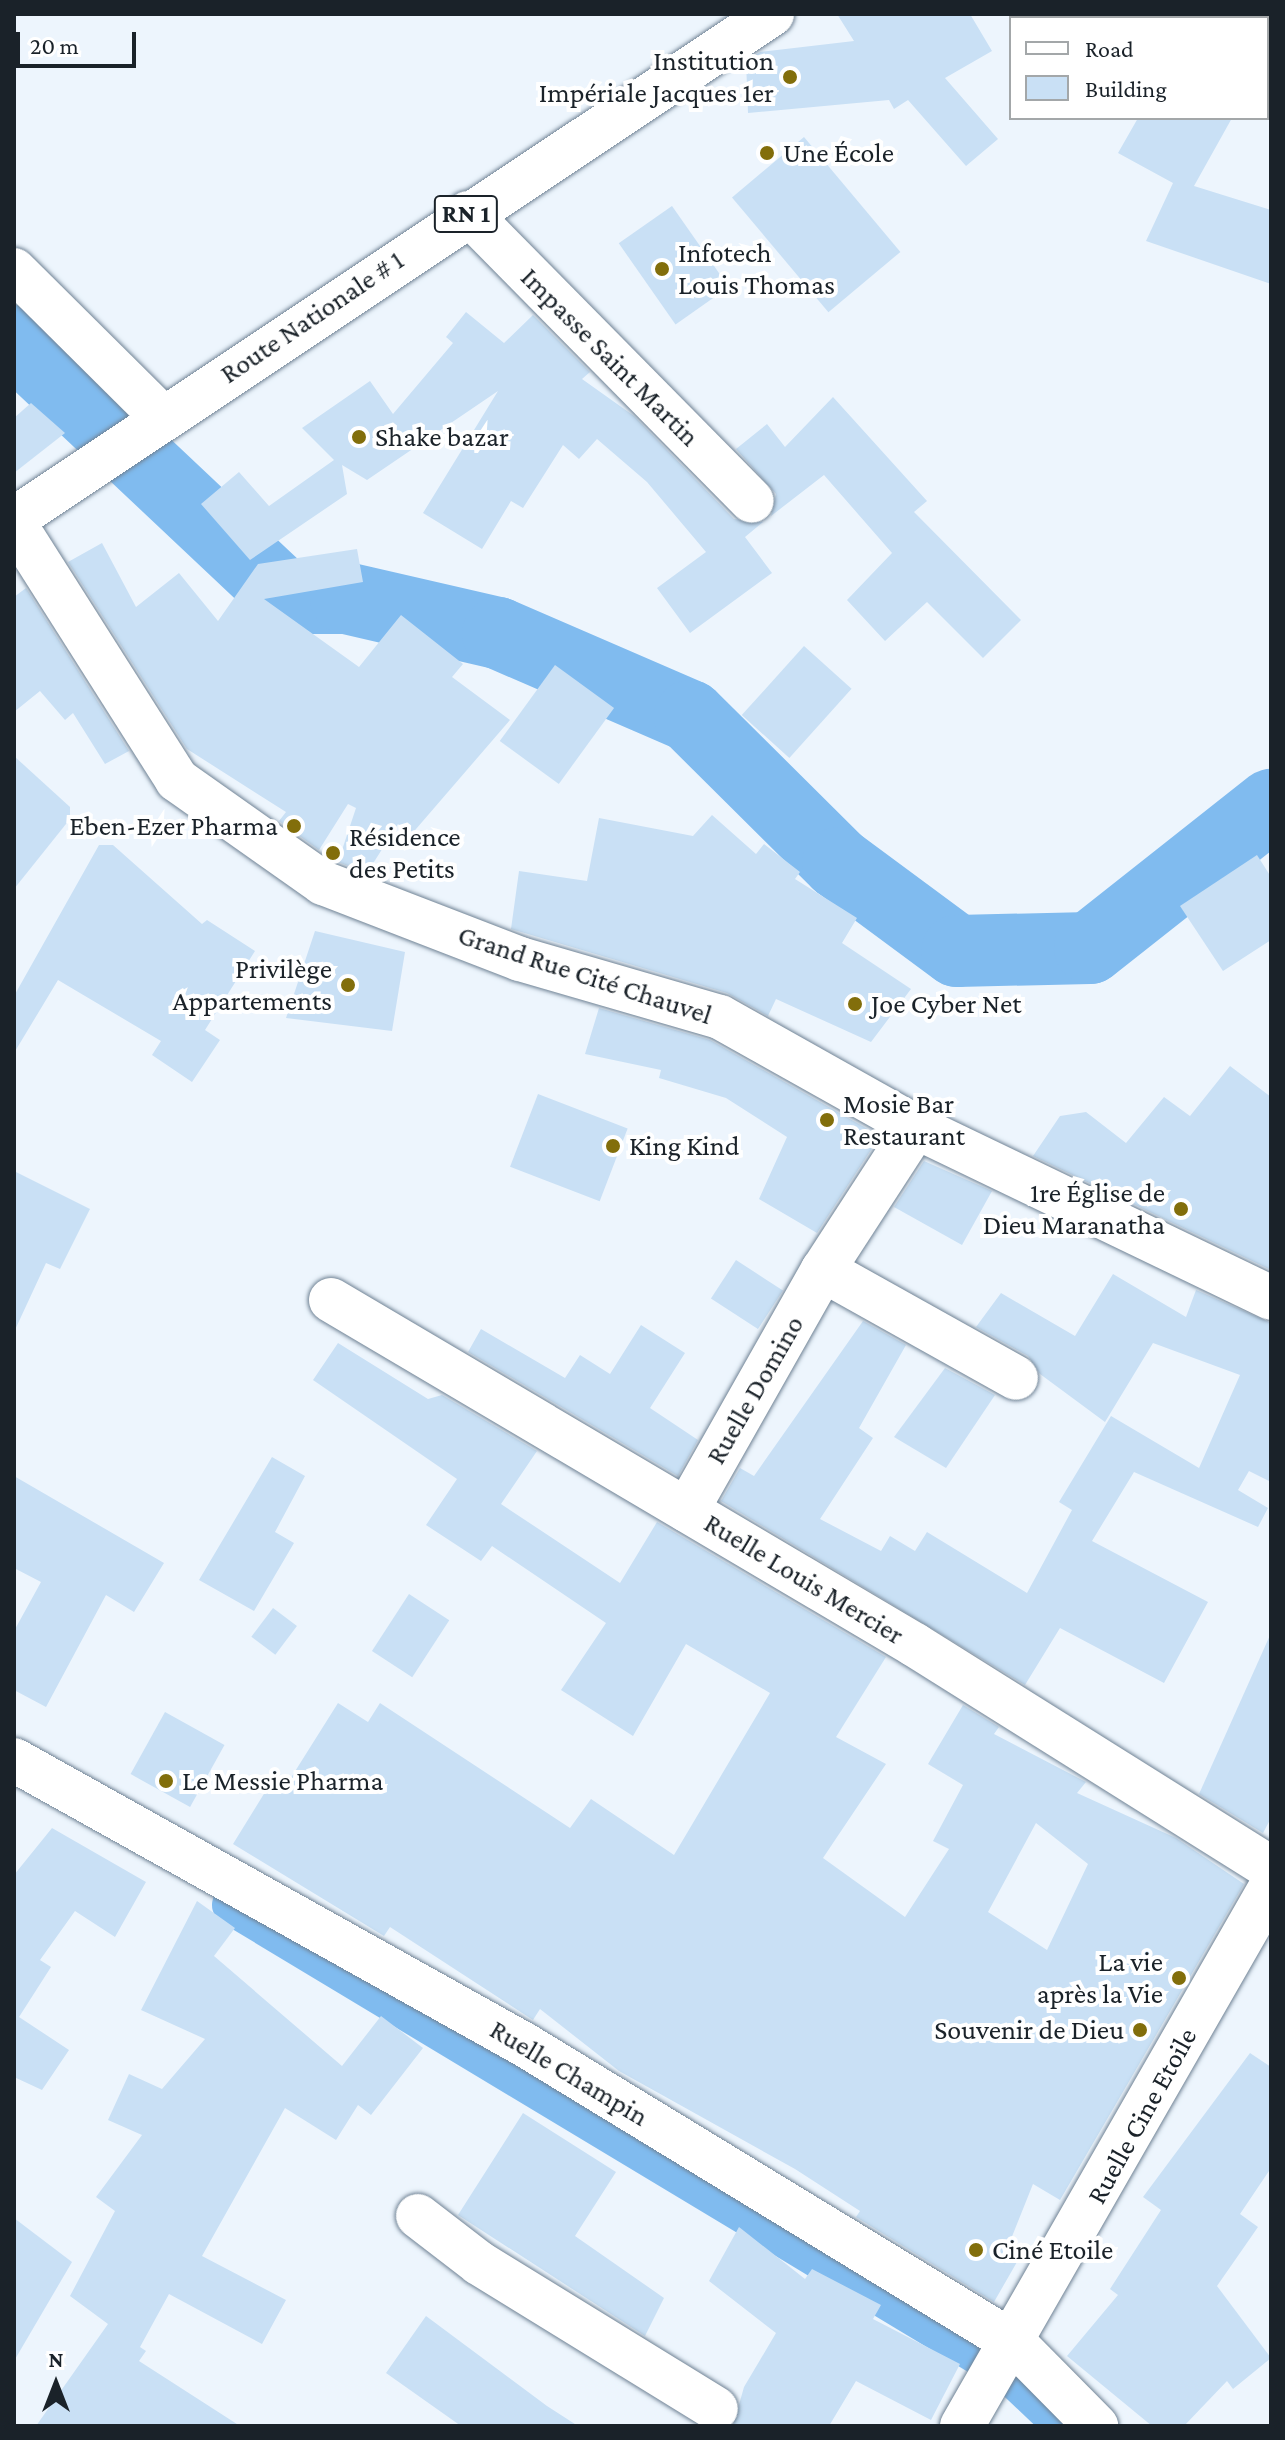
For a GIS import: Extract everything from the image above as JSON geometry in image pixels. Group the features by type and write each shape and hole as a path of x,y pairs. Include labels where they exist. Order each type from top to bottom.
{"street":[{"name":"Route Nationale # 1","path":"14,521 162,417 772,14"},
{"name":"Impasse Saint Martin","path":"468,213 752,501"},
{"path":"14,270 162,417"},
{"name":"Grand Rue Cité Chauvel","path":"14,521 177,780 323,883 520,959 720,1017 916,1127 1271,1298"},
{"name":"Ruelle Domino","path":"687,1510 823,1270 916,1127"},
{"path":"823,1270 1016,1378"},
{"name":"Ruelle Louis Mercier","path":"331,1300 687,1510 1271,1868"},
{"name":"Ruelle Champin","path":"14,1760 525,2045 1014,2343 1096,2426"},
{"name":"Ruelle Cine Etoile","path":"962,2426 1014,2343 1271,1887"},
{"path":"418,2216 479,2263 716,2409"}],"building":[{"path":"837,14 970,14 992,51 945,78 998,139 966,166 908,100 894,109 889,100 748,113 746,61 760,52 854,41"},
{"path":"1137,120 1231,120 1194,186 1271,210 1271,284 1146,241 1173,183 1118,153"},
{"path":"804,137 900,252 828,312 732,197"},
{"path":"672,206 729,287 676,324 619,243"},
{"path":"466,312 504,343 533,315 590,372 582,379 634,416 734,519 763,522 745,537 772,573 690,633 657,588 706,552 647,482 597,439 579,459 563,445 523,508 511,501 482,549 423,513 498,391 367,480 342,465 347,494 250,560 201,504 239,472 269,506 334,460 302,428 370,381 393,414 453,343 446,337"},
{"path":"833,397 927,501 914,512 1021,620 983,658 927,602 885,641 847,600 892,553 824,475 771,516 776,494 736,449 767,424 785,447"},
{"path":"31,403 65,433 14,473 14,418"},
{"path":"102,543 136,607 179,573 218,621 258,564 357,549 363,582 264,599 359,667 401,615 463,664 452,677 510,720 410,836 398,824 367,873 338,862 356,808 348,804 319,850 279,821 286,812 187,749 68,562"},
{"path":"26,588 129,751 105,764 73,713 65,720 40,691 14,712 14,597"},
{"path":"804,646 852,689 789,758 742,715"},
{"path":"555,665 614,708 559,784 500,741"},
{"path":"14,756 70,807 70,819 14,889"},
{"path":"712,815 756,854 764,844 800,872 795,879 857,918 842,943 911,989 871,1042 776,999 768,1016 727,993 511,929 519,871 587,881 599,818 693,836"},
{"path":"99,845 113,845 202,924 207,920 255,951 205,1030 220,1040 192,1082 152,1055 161,1041 58,980 14,1053 14,996"},
{"path":"1257,855 1271,877 1271,940 1223,971 1180,906"},
{"name":"Privilège Appartements","path":"315,931 405,952 392,1031 286,1018"},
{"path":"599,1008 710,1040 880,1136 817,1233 759,1199 787,1137 726,1098 659,1078 661,1070 585,1054"},
{"path":"1230,1066 1271,1097 1271,1270 1033,1156 1060,1116 1086,1112 1126,1143 1164,1097 1190,1116"},
{"path":"538,1094 628,1128 600,1201 510,1167"},
{"path":"924,1161 992,1191 962,1245 894,1207"},
{"path":"14,1171 90,1209 60,1269 46,1263 14,1332"},
{"path":"736,1260 783,1290 758,1329 711,1299"},
{"path":"1113,1274 1186,1317 1196,1290 1271,1323 1271,1482 1249,1471 1238,1490 1268,1508 1258,1527 1134,1472 1092,1541 1208,1602 1164,1683 1060,1628 1025,1685 721,1501 740,1468 754,1476 863,1321 906,1345 859,1428 873,1438 820,1519 881,1551 890,1536 915,1551 927,1532 1027,1593 1072,1510 1059,1502 1111,1416 1199,1468 1240,1375 1153,1343 1105,1422 1040,1374 1028,1356 976,1327 1001,1293 1075,1336"},
{"path":"641,1325 685,1353 650,1408 698,1440 678,1476 468,1352 481,1329 565,1378 580,1355 610,1374"},
{"path":"338,1343 428,1399 442,1395 537,1451 501,1504 620,1583 657,1522 886,1657 836,1737 886,1764 823,1858 905,1917 949,1849 933,1841 963,1785 928,1764 963,1705 999,1727 994,1734 1086,1782 1077,1793 1176,1838 1244,1884 1060,2200 1033,2184 1011,2239 1025,2248 994,2302 856,2217 860,2211 795,2169 619,2071 540,2009 533,2020 390,1927 384,1936 233,1844 270,1784 282,1792 338,1703 368,1722 380,1703 570,1828 591,1799 674,1855 770,1693 686,1644 633,1736 561,1690 606,1623 492,1546 481,1561 426,1525 457,1479 313,1380","holes":["1036,1823 1088,1864 1047,1950 988,1912"]},
{"path":"945,1368 995,1395 946,1468 894,1437"},
{"path":"272,1457 305,1476 275,1532 294,1543 254,1611 199,1580"},
{"path":"14,1476 164,1563 134,1612 106,1595 46,1707 14,1690 14,1631 41,1582 14,1568"},
{"path":"409,1594 449,1620 412,1677 372,1651"},
{"path":"273,1608 297,1626 275,1655 251,1637"},
{"path":"1271,1633 1271,1818 1263,1833 1199,1794"},
{"path":"165,1712 224,1745 190,1807 131,1774"},
{"path":"52,1828 146,1882 115,1937 75,1911 40,1960 51,1967 19,2017 69,2050 42,2090 14,2077 14,1875"},
{"path":"197,1901 235,1928 214,1956 342,2066 381,2016 423,2048 371,2115 358,2105 336,2140 285,2108 202,2256 286,2300 262,2344 169,2294 140,2347 146,2351 139,2361 240,2426 36,2426 108,2324 70,2296 115,2211 96,2197 142,2135 108,2120 129,2074 162,2089 205,2039 141,2010"},
{"path":"1250,2053 1271,2067 1271,2168 1240,2214 1258,2227 1217,2286 1271,2358 1233,2389 1227,2381 1184,2426 1152,2426 1067,2356 1118,2295 1110,2289 1161,2210 1143,2197"},
{"path":"523,2113 616,2172 575,2236 664,2298 645,2336 458,2215"},
{"path":"14,2218 72,2262 14,2361"},
{"path":"739,2227 805,2279 812,2269 881,2305 873,2319 960,2364 931,2420 856,2381 829,2426 733,2426 744,2387 776,2333 709,2281"},
{"path":"426,2316 578,2426 461,2426 386,2373"}],"waterway":[{"path":"14,341 287,598 346,598 498,633 690,716 838,863 957,951 1090,948 1271,805"},
{"path":"233,1905 1009,2372 1066,2426"}],"place":[{"name":"Institution Impériale Jacques 1er","path":"790,77"},
{"name":"Une École","path":"767,153"},
{"name":"Infotech Louis Thomas","path":"662,269"},
{"name":"Shake bazar","path":"359,437"},
{"name":"Eben-Ezer Pharma","path":"294,826"},
{"name":"Résidence des Petits","path":"333,853"},
{"name":"Privilège Appartements","path":"348,985"},
{"name":"Joe Cyber Net","path":"855,1004"},
{"name":"Mosie Bar Restaurant","path":"827,1120"},
{"name":"King Kind","path":"613,1146"},
{"name":"1re Église de Dieu Maranatha","path":"1181,1209"},
{"name":"Le Messie Pharma","path":"166,1781"},
{"name":"La vie après la Vie","path":"1179,1978"},
{"name":"Souvenir de Dieu","path":"1140,2030"},
{"name":"Ciné Etoile","path":"976,2250"}]}
